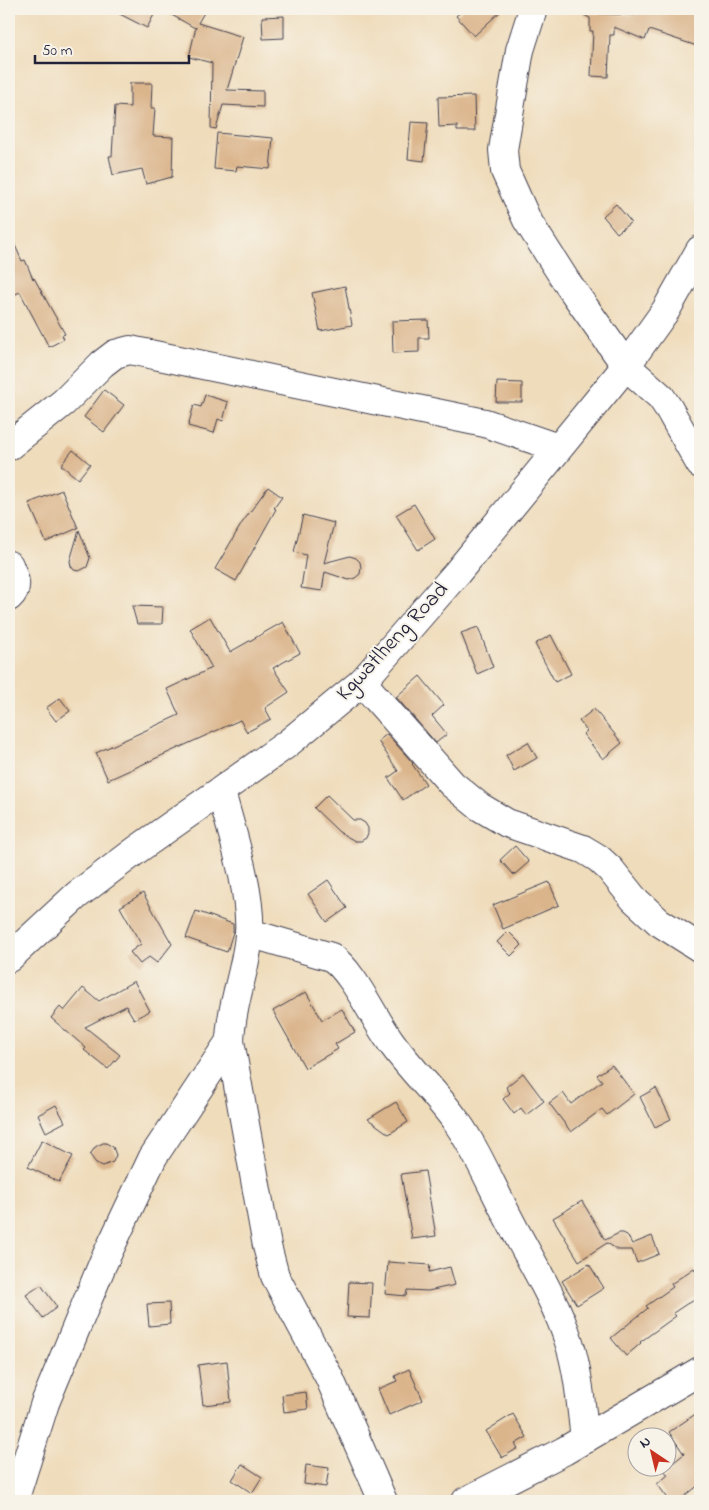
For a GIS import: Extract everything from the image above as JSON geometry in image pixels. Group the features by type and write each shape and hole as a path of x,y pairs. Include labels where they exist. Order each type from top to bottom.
{"street":[{"path":"533,9 520,50 503,150 504,172 527,220 566,281 626,366 661,397 700,464"},
{"name":"Kgwatlheng Road","path":"9,958 77,895 138,849 287,744 362,682 456,574 626,366 666,310 700,250"},
{"path":"9,446 64,402 102,364 115,354 130,350 485,423 558,448"},
{"path":"9,565 16,583 14,592 9,597"},
{"path":"362,682 452,784 480,807 507,823 584,849 610,869 634,899 659,922 700,948"},
{"path":"221,792 242,876 249,933 230,1021 230,1041 267,1246 275,1276 329,1376 383,1501"},
{"path":"249,933 336,960 357,988 378,1024 398,1052 437,1095 458,1122 544,1284 561,1321 574,1360 585,1439"},
{"path":"14,1501 45,1403 103,1263 152,1158 230,1041"},
{"path":"466,1501 585,1439 700,1371"}],"building":[{"path":"110,9 157,9 147,28"},
{"path":"161,9 206,9 198,23 243,37 227,90 263,91 263,107 223,105 216,129 211,128 212,63 189,57 196,27"},
{"path":"464,9 503,9 474,36 456,16"},
{"path":"637,9 700,9 700,47 649,30 645,40 614,27 614,35 610,35 608,77 591,76 593,31 590,31 590,18 584,15 584,13 635,15"},
{"path":"284,16 284,38 263,39 262,17"},
{"path":"130,83 152,83 151,108 155,108 153,136 173,137 172,177 146,184 142,169 113,175 109,156 112,156 115,106 130,107"},
{"path":"474,96 475,131 457,131 457,126 439,127 438,97"},
{"path":"411,122 428,123 424,161 408,159"},
{"path":"217,133 273,138 270,169 237,166 236,171 214,169"},
{"path":"616,204 631,222 617,233 603,216"},
{"path":"9,232 22,261 25,260 33,279 65,334 62,335 64,339 49,347 20,292 9,297"},
{"path":"345,286 352,325 320,331 312,293"},
{"path":"428,320 429,338 419,338 419,352 393,353 392,321"},
{"path":"497,382 522,383 522,402 496,402"},
{"path":"104,390 124,405 104,432 84,417"},
{"path":"205,395 228,402 223,421 218,419 214,433 188,426 194,405 201,407"},
{"path":"73,450 90,464 78,479 61,465"},
{"path":"268,487 282,497 274,508 276,509 236,581 215,569 242,523"},
{"path":"62,490 78,528 46,542 29,503"},
{"path":"414,504 435,539 418,550 396,515"},
{"path":"303,515 334,523 324,563 350,556 360,562 360,574 349,580 325,572 322,591 301,588 306,555 294,552"},
{"path":"79,530 90,558 87,567 79,571 74,570 70,561"},
{"path":"132,606 163,607 162,624 137,624"},
{"path":"210,617 230,652 283,622 300,653 273,668 289,692 265,708 271,719 247,732 240,720 108,780 96,753 179,715 167,689 212,668 190,629"},
{"path":"478,627 493,667 477,674 461,633"},
{"path":"551,635 571,674 555,682 535,644"},
{"path":"420,676 444,705 432,716 447,734 436,743 396,697"},
{"path":"60,698 70,711 56,721 46,708"},
{"path":"594,709 622,743 603,759 583,734 587,731 579,721"},
{"path":"387,734 413,763 426,784 403,800 388,778 398,771 378,741"},
{"path":"528,742 537,758 514,771 506,755"},
{"path":"327,795 353,820 360,820 365,823 368,828 366,838 361,841 355,841 339,832 314,808"},
{"path":"515,846 529,862 514,875 500,860"},
{"path":"328,880 347,908 327,922 308,894"},
{"path":"549,882 559,905 503,929 493,905"},
{"path":"143,893 172,944 157,963 149,957 140,964 130,952 141,944 120,907"},
{"path":"196,911 233,924 233,932 227,952 186,938"},
{"path":"508,931 522,945 511,956 497,942"},
{"path":"134,981 150,1011 134,1019 126,1006 85,1027 120,1055 108,1069 84,1050 86,1048 51,1018 60,1007 64,1011 83,988 99,1001"},
{"path":"306,992 322,1020 342,1009 355,1032 335,1044 338,1049 305,1068 273,1011"},
{"path":"612,1065 634,1094 607,1115 602,1109 571,1132 549,1103 563,1093 571,1104 602,1081 597,1075"},
{"path":"523,1073 544,1101 526,1115 521,1108 514,1114 503,1099 510,1093 506,1087"},
{"path":"656,1088 671,1119 655,1127 640,1097"},
{"path":"396,1102 408,1122 389,1134 368,1119"},
{"path":"56,1105 65,1122 46,1132 38,1115"},
{"path":"42,1140 73,1156 59,1182 28,1167"},
{"path":"103,1143 113,1147 116,1155 113,1162 103,1166 96,1163 90,1155 95,1147"},
{"path":"425,1171 436,1236 412,1239 401,1174"},
{"path":"582,1201 605,1240 623,1233 627,1235 632,1244 652,1236 659,1254 637,1263 632,1250 618,1250 607,1243 579,1261 553,1218"},
{"path":"388,1262 430,1265 429,1272 450,1267 455,1285 428,1291 407,1290 406,1296 385,1294"},
{"path":"589,1264 604,1288 577,1305 562,1281"},
{"path":"694,1268 700,1278 700,1295 673,1313 676,1316 640,1342 626,1356 611,1338 648,1308 646,1306 673,1287 671,1284"},
{"path":"349,1282 372,1283 370,1318 347,1317"},
{"path":"41,1285 57,1307 43,1318 26,1295"},
{"path":"169,1303 170,1324 149,1326 147,1304"},
{"path":"227,1361 231,1402 203,1405 198,1365"},
{"path":"409,1369 423,1400 389,1415 378,1389 397,1381 395,1376"},
{"path":"306,1392 308,1409 284,1412 282,1395"},
{"path":"700,1411 700,1484 679,1501 670,1501 657,1484 664,1478 676,1478 676,1460 684,1454 676,1442 675,1428"},
{"path":"513,1414 527,1437 515,1444 518,1448 502,1458 486,1431"},
{"path":"242,1464 262,1477 252,1493 232,1480"},
{"path":"306,1465 329,1468 326,1487 304,1484"}]}
